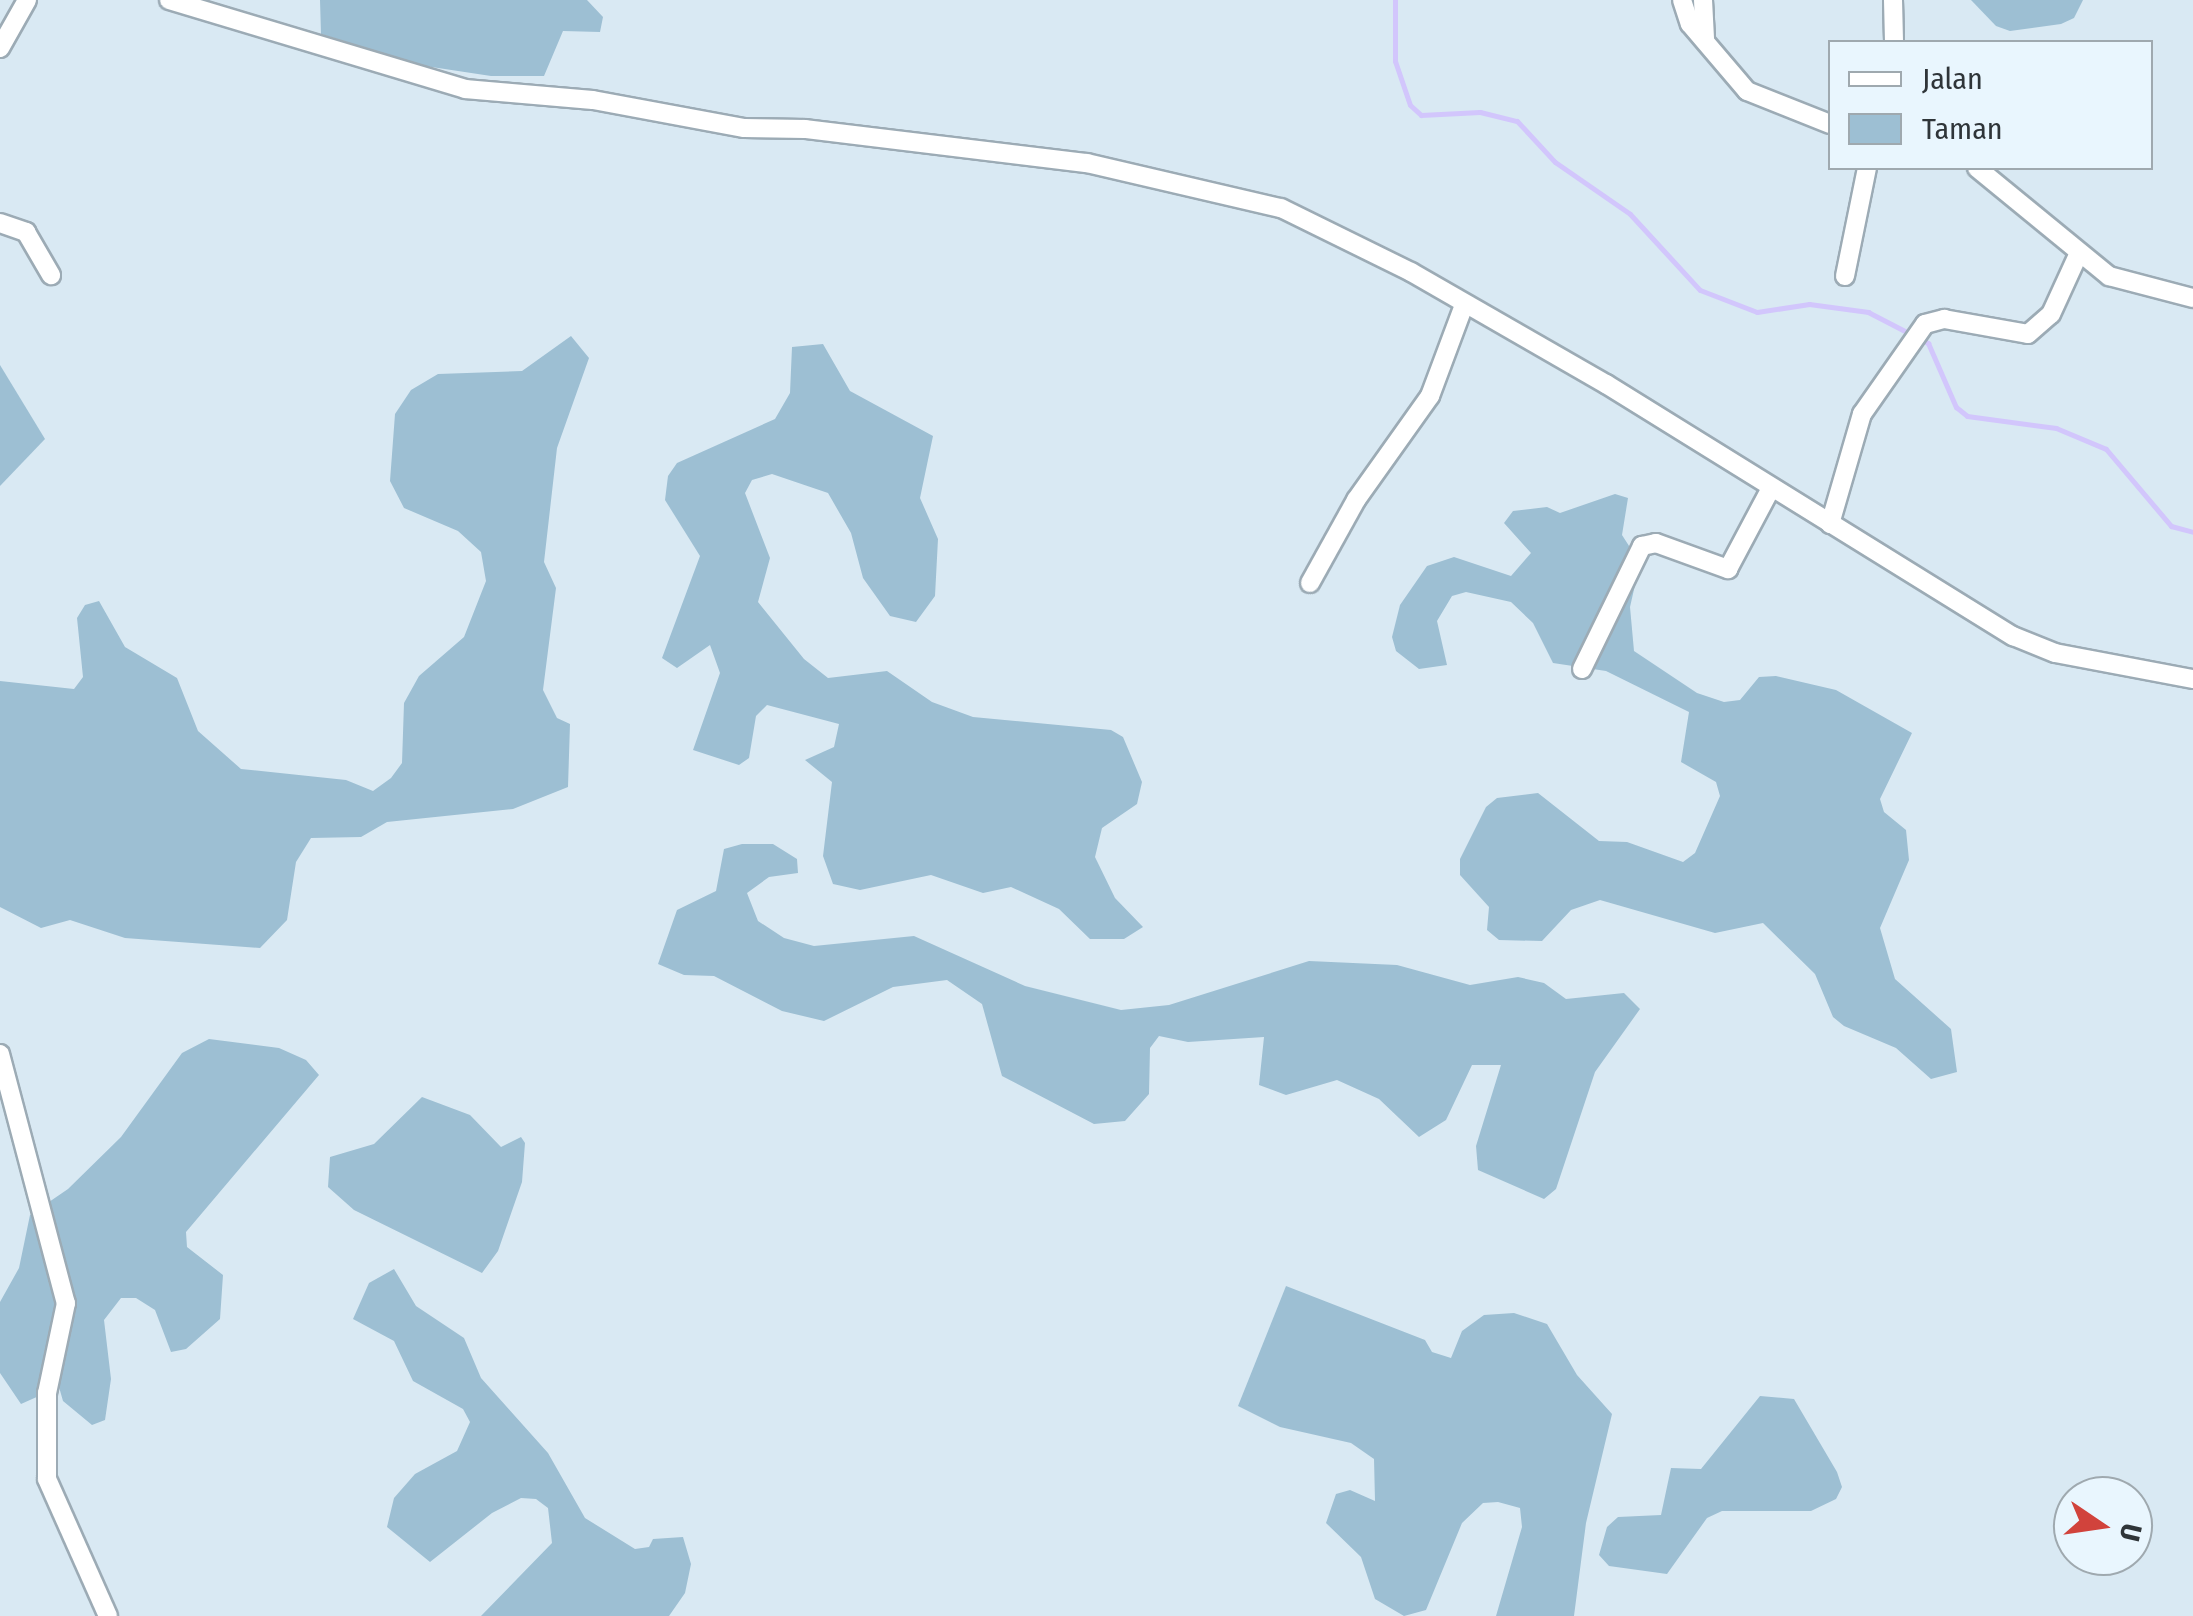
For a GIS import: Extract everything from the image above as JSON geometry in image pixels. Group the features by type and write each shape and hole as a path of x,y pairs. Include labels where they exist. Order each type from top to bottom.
{"street":[{"path":"0,48 28,0"},
{"path":"169,0 465,90 594,100 744,128 979,148 1209,189 1281,208 1464,304 2012,636 2056,653 2193,679"},
{"path":"1682,0 1690,24 1760,100 1828,123"},
{"path":"1703,0 1705,39"},
{"path":"1893,0 1894,40"},
{"path":"1844,276 1867,170"},
{"path":"1980,170 2078,255 2108,276 2193,298"},
{"path":"0,223 26,232 51,275"},
{"path":"1830,524 1862,414 1926,324 1944,320 2028,334 2050,314 2078,255"},
{"path":"1310,583 1356,500 1430,396 1464,304"},
{"path":"1582,669 1642,546 1656,543 1728,569 1771,488"},
{"path":"0,1054 66,1303 47,1393 47,1479 108,1616"}],"green space":[{"path":"320,0 587,0 603,17 600,32 563,31 544,76 491,76 425,66 321,34"},
{"path":"1971,0 2083,0 2074,18 2061,24 2010,31 1996,26"},
{"path":"571,336 589,358 557,448 544,562 556,588 543,690 557,718 570,724 568,787 513,809 387,822 361,837 311,838 296,862 287,920 260,948 125,938 70,920 41,928 0,907 0,681 74,689 83,677 77,618 85,605 99,601 125,647 177,678 198,731 241,769 346,780 373,791 391,778 402,763 404,703 419,676 464,637 486,581 481,552 458,531 404,508 390,481 395,414 411,390 438,374 522,371"},
{"path":"823,344 850,391 933,436 920,498 938,539 935,596 916,622 890,616 863,578 851,533 828,493 772,474 752,480 745,493 770,558 758,602 804,659 828,678 887,671 932,702 973,717 1111,730 1123,737 1142,782 1137,804 1102,828 1095,857 1115,898 1143,927 1124,939 1090,939 1059,909 1011,887 983,893 931,875 860,890 833,884 823,856 832,782 805,760 834,747 839,724 767,705 756,716 749,758 739,765 693,750 720,673 710,645 677,668 662,658 700,556 665,500 668,476 677,463 775,419 790,393 792,347"},
{"path":"0,365 45,439 0,486"},
{"path":"1615,494 1628,498 1622,535 1640,563 1630,607 1634,651 1697,693 1724,702 1740,700 1759,677 1776,676 1836,690 1912,733 1880,799 1884,812 1906,830 1909,860 1880,928 1895,979 1951,1029 1957,1072 1931,1079 1896,1048 1844,1026 1833,1017 1815,974 1763,923 1715,933 1600,900 1571,910 1542,941 1499,940 1487,930 1489,907 1460,875 1460,859 1486,807 1497,798 1538,793 1599,841 1627,842 1683,862 1695,853 1720,796 1716,782 1681,762 1689,712 1606,671 1553,663 1533,623 1511,602 1466,592 1452,596 1437,621 1447,665 1419,669 1396,651 1392,637 1400,605 1427,566 1454,557 1511,576 1531,553 1504,523 1513,511 1547,507 1560,513"},
{"path":"742,844 773,844 797,859 798,873 769,877 747,893 758,921 784,938 814,946 914,936 1025,986 1121,1010 1169,1005 1309,961 1397,965 1470,985 1518,977 1544,983 1566,999 1624,993 1640,1009 1595,1072 1556,1189 1544,1199 1478,1170 1476,1146 1501,1065 1472,1065 1446,1120 1419,1137 1379,1099 1337,1080 1286,1095 1259,1085 1264,1037 1188,1042 1159,1036 1150,1048 1149,1094 1125,1121 1094,1124 1002,1076 982,1004 947,980 893,987 824,1021 782,1011 714,976 684,975 658,964 677,910 716,891 724,849"},
{"path":"209,1039 279,1048 306,1060 319,1075 186,1232 187,1247 223,1275 220,1319 186,1349 171,1352 155,1310 136,1298 121,1298 104,1320 111,1379 105,1420 92,1425 63,1401 59,1387 21,1404 0,1373 0,1302 19,1268 30,1215 68,1189 121,1137 182,1053"},
{"path":"422,1097 470,1115 501,1147 521,1137 525,1143 522,1182 498,1251 482,1273 354,1210 328,1187 330,1157 374,1144"},
{"path":"394,1269 416,1306 464,1338 481,1378 548,1453 585,1518 635,1549 649,1547 653,1539 683,1537 691,1564 685,1593 669,1616 481,1616 552,1543 548,1508 536,1499 521,1498 492,1513 430,1562 387,1527 394,1498 415,1474 457,1451 470,1422 463,1409 413,1381 394,1341 353,1319 369,1283"},
{"path":"1286,1286 1425,1340 1432,1352 1451,1358 1462,1331 1484,1315 1514,1313 1547,1324 1577,1375 1612,1414 1586,1523 1574,1616 1496,1616 1522,1527 1520,1508 1498,1502 1483,1503 1462,1523 1426,1610 1404,1616 1375,1599 1361,1557 1326,1523 1336,1494 1350,1490 1375,1501 1374,1459 1351,1443 1280,1427 1238,1406"},
{"path":"1760,1396 1794,1399 1837,1472 1842,1487 1836,1499 1811,1511 1722,1511 1707,1518 1667,1574 1609,1566 1599,1555 1607,1527 1618,1517 1661,1515 1671,1468 1701,1469"}],"waterway":[{"path":"1395,0 1395,61 1410,105 1421,115 1480,112 1517,121 1555,162 1630,214 1700,290 1757,312 1809,304 1868,312 1928,343 1956,407 1967,416 2056,428 2106,449 2171,526 2193,532"}]}
